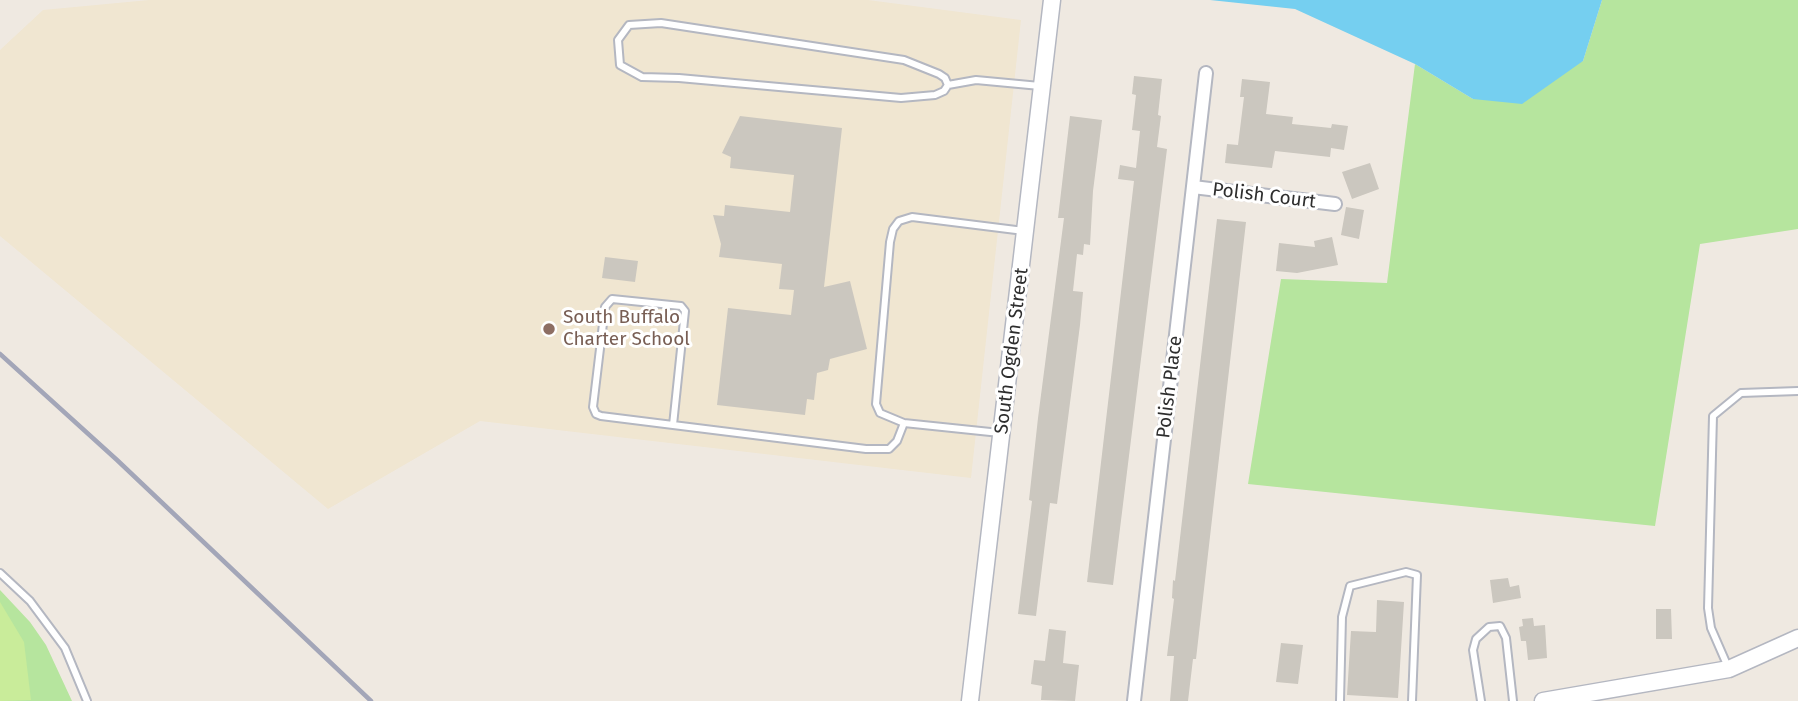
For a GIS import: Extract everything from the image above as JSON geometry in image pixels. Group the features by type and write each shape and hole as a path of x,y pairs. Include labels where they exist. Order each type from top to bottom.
{"street":[{"name":"South Ogden Street","path":"970,701 1052,0"},
{"name":"Polish Place","path":"1134,701 1206,73"},
{"name":"Polish Court","path":"1194,187 1335,204"},
{"path":"1543,701 1729,669 1798,638"}],"lane":[{"path":"948,85 945,78 939,74 904,60 660,23 629,25 618,40 620,65 642,77 901,98 935,94 944,91 948,85 988,80 1042,86"},
{"path":"1002,434 904,423 880,413 876,404 890,242 893,229 899,221 912,217 1026,231"},
{"path":"673,425 685,311 681,306 612,299 605,307 593,407 596,414 673,425 866,449 889,449 897,441 904,423"},
{"path":"1729,669 1712,628 1708,608 1713,416 1741,393 1798,391"},
{"path":"1339,701 1342,617 1350,586 1406,572 1417,575 1412,701"},
{"path":"0,573 30,601 65,648 87,701"},
{"path":"1481,701 1473,650 1476,639 1489,627 1500,626 1506,638 1513,701"}],"shaded area":[{"name":"South Buffalo Charter School","path":"149,0 868,0 1021,20 971,478 480,421 328,509 0,236 0,50 43,10"}],"green space":[{"path":"1602,0 1798,0 1798,229 1700,244 1655,526 1248,484 1281,279 1387,283 1415,64 1473,99 1583,61"},
{"path":"0,590 30,622 46,645 72,701 0,701"},
{"path":"0,602 24,642 31,700 0,701"}],"water":[{"path":"1210,0 1602,0 1583,61 1522,104 1473,99 1415,64 1295,9"}],"building":[{"path":"1134,76 1162,79 1157,147 1167,149 1113,585 1087,582 1134,181 1118,179 1120,165 1136,168 1140,131 1132,130 1136,95 1132,94"},
{"path":"1242,79 1270,82 1266,114 1293,117 1292,124 1331,128 1332,124 1348,126 1344,150 1331,148 1330,157 1275,151 1272,168 1225,163 1227,144 1238,145 1244,97 1240,97"},
{"path":"740,116 842,128 824,287 850,281 867,349 830,359 828,370 817,373 814,400 807,399 805,415 717,405 728,308 791,315 794,290 779,289 782,264 719,257 721,244 713,215 724,216 725,205 790,212 794,175 730,168 731,157 722,153"},
{"path":"1070,116 1102,120 1093,191 1090,245 1084,244 1083,255 1077,254 1073,291 1083,292 1080,325 1057,504 1050,503 1036,616 1018,614 1032,501 1029,500 1038,418 1064,218 1058,218"},
{"path":"1370,163 1379,189 1352,199 1342,172"},
{"path":"1346,207 1364,210 1359,239 1341,235"},
{"path":"1217,219 1246,222 1196,659 1193,659 1188,701 1170,701 1174,656 1167,656 1174,599 1173,580 1175,581"},
{"path":"1332,237 1338,265 1297,273 1276,271 1279,243 1315,247 1314,241"},
{"path":"605,257 638,261 635,282 602,278"},
{"path":"1508,578 1510,587 1519,585 1521,598 1493,603 1490,580"},
{"path":"1377,600 1404,602 1398,698 1347,695 1351,631 1376,632"},
{"path":"1656,609 1671,609 1672,639 1656,639"},
{"path":"1533,618 1534,626 1545,625 1547,658 1528,660 1526,641 1521,641 1519,627 1523,626 1522,619"},
{"path":"1049,629 1066,631 1063,663 1079,665 1075,701 1041,700 1042,686 1031,684 1034,660 1045,661"},
{"path":"1281,643 1303,645 1298,684 1276,682"}],"railway":[{"path":"0,354 117,460 371,701"}],"place":[{"name":"South Buffalo Charter School","path":"549,329"}]}
